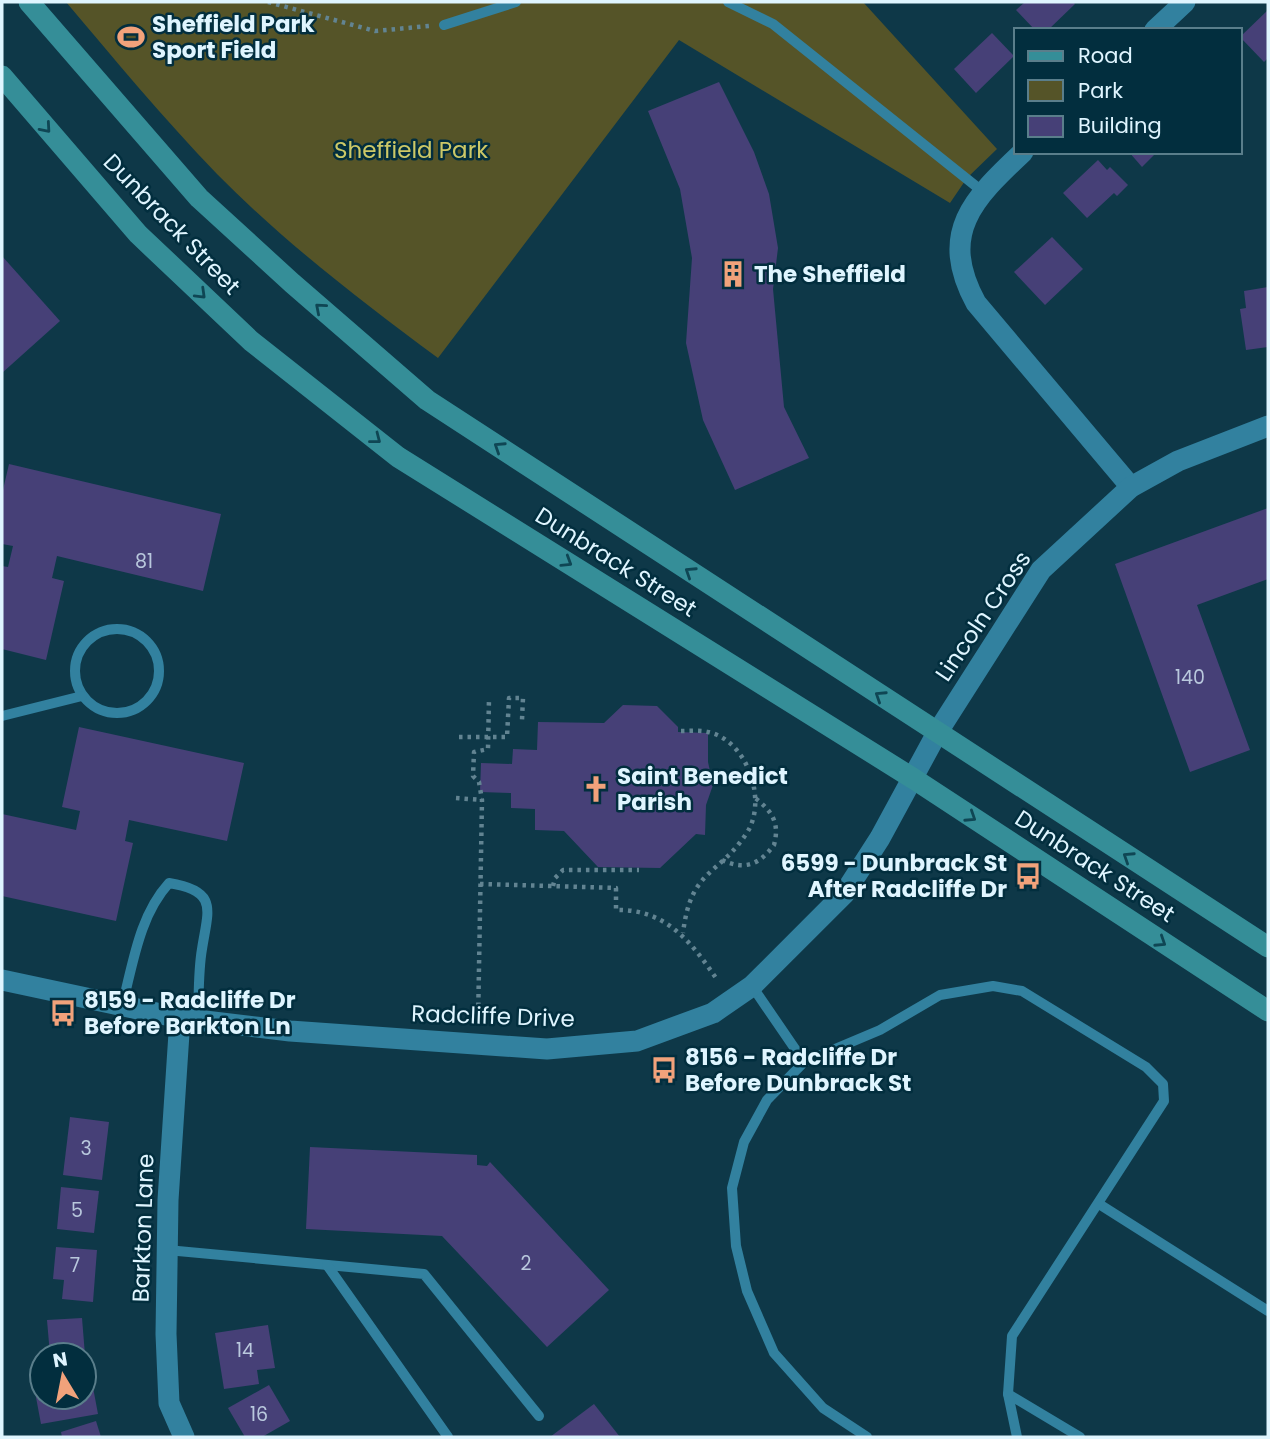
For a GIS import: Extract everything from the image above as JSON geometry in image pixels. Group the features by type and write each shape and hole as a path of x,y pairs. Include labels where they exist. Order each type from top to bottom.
{"main road":[{"name":"Dunbrack Street","path":"29,2 199,198 427,400 1268,947"},
{"name":"Dunbrack Street","path":"2,76 148,243 251,341 398,457 914,779 1268,1011"}],"street":[{"path":"1157,28 1185,2"},
{"path":"1021,154 982,191 962,228 960,253 964,281 976,303 1131,487"},
{"name":"Lincoln Cross","path":"914,779 937,733 1041,570 1131,487 1178,461 1268,426"},
{"name":"Radcliffe Drive","path":"2,980 189,1019 290,1031 547,1049 637,1041 713,1013 752,986 844,894 914,779"},
{"name":"Barkton Lane","path":"184,1437 169,1403 167,1250 189,1019"}],"lane":[{"path":"444,25 516,2"},
{"path":"728,2 773,24 982,191"},
{"path":"2,716 82,696 103,711 130,711 141,706 157,685 158,659 152,647 142,637 117,629 93,637 77,658 76,684 82,696"},
{"path":"122,1006 145,919 158,895 169,883 191,886 204,898 210,915 189,1019"},
{"path":"752,986 804,1062"},
{"path":"867,1437 823,1408 774,1353 747,1291 736,1246 732,1188 744,1142 767,1100 804,1062 880,1030 940,995 993,986 1022,991 1146,1067 1163,1084 1164,1101 1012,1336 1008,1394 1017,1437"},
{"path":"1099,1204 1268,1311"},
{"path":"167,1250 424,1274 539,1416"},
{"path":"327,1265 448,1437"},
{"path":"1008,1394 1080,1437"}],"path":[{"path":"268,2 375,32 444,25"},
{"path":"478,999 482,800 478,782 473,776 474,752 488,749 489,698"},
{"path":"459,737 507,737 509,698 523,698 522,720"},
{"path":"681,731 708,732 736,750 743,758 751,777 755,797 754,816 747,831 691,893 683,934"},
{"path":"722,860 743,867 755,864 774,845 776,822 768,808 755,797"},
{"path":"456,798 482,800"},
{"path":"552,886 563,870 639,870"},
{"path":"480,884 616,888 616,910 653,916 683,934 731,1000"}],"green space":[{"name":"Sheffield Park","path":"66,2 863,2 997,149 967,178 950,203 679,40 438,358 324,270 243,199 178,132"}],"building":[{"path":"1025,2 1075,4 1050,28 1033,28 1016,10"},
{"path":"1268,10 1268,58 1264,62 1242,39 1242,35"},
{"path":"992,33 1014,56 976,93 954,69"},
{"name":"The Sheffield","path":"719,82 754,152 769,194 778,248 773,289 784,407 809,458 735,490 703,420 686,343 692,258 680,189 648,111"},
{"path":"1131,154 1155,154 1142,167"},
{"path":"1098,160 1107,170 1110,167 1128,185 1117,196 1114,193 1087,218 1063,193"},
{"path":"1052,237 1083,269 1045,305 1014,272"},
{"path":"2,256 60,321 2,373"},
{"path":"1268,287 1268,347 1246,350 1240,309 1246,308 1244,291"},
{"path":"9,464 221,514 203,591 57,556 52,578 64,581 46,660 2,649 2,566 8,567 13,546 2,544 2,494"},
{"path":"1268,508 1268,579 1197,605 1250,750 1190,772 1115,564"},
{"name":"Saint Benedict Parish","path":"623,705 657,706 678,727 678,732 708,733 708,762 713,785 706,805 705,835 696,834 660,868 598,867 564,831 535,830 535,809 511,808 511,793 480,792 481,763 512,764 513,749 537,750 538,722 604,723"},
{"path":"79,727 244,763 227,841 129,820 125,841 133,843 116,921 2,896 2,814 76,830 80,811 62,807"},
{"path":"70,1117 109,1122 102,1180 63,1175"},
{"path":"310,1147 477,1155 477,1165 487,1166 490,1162 609,1290 547,1347 442,1236 306,1229"},
{"path":"61,1187 99,1191 94,1233 57,1229"},
{"path":"56,1247 97,1250 93,1302 62,1299 64,1280 53,1279"},
{"path":"82,1318 84,1341 49,1341 47,1320"},
{"path":"268,1325 275,1368 257,1370 259,1384 224,1389 215,1333"},
{"path":"269,1385 290,1421 262,1437 245,1437 228,1408"},
{"path":"594,1404 620,1437 550,1437"},
{"path":"39,1411 97,1411 98,1414 41,1424"},
{"path":"96,1421 101,1437 62,1437 61,1432"}],"place":[{"name":"Sheffield Park Sport Field","path":"131,37"},
{"name":"The Sheffield","path":"733,274"},
{"name":"Saint Benedict Parish","path":"596,789"},
{"name":"6599 - Dunbrack St After Radcliffe Dr","path":"1028,876"},
{"name":"8159 - Radcliffe Dr Before Barkton Ln","path":"63,1013"},
{"name":"8156 - Radcliffe Dr Before Dunbrack St","path":"664,1070"}]}
